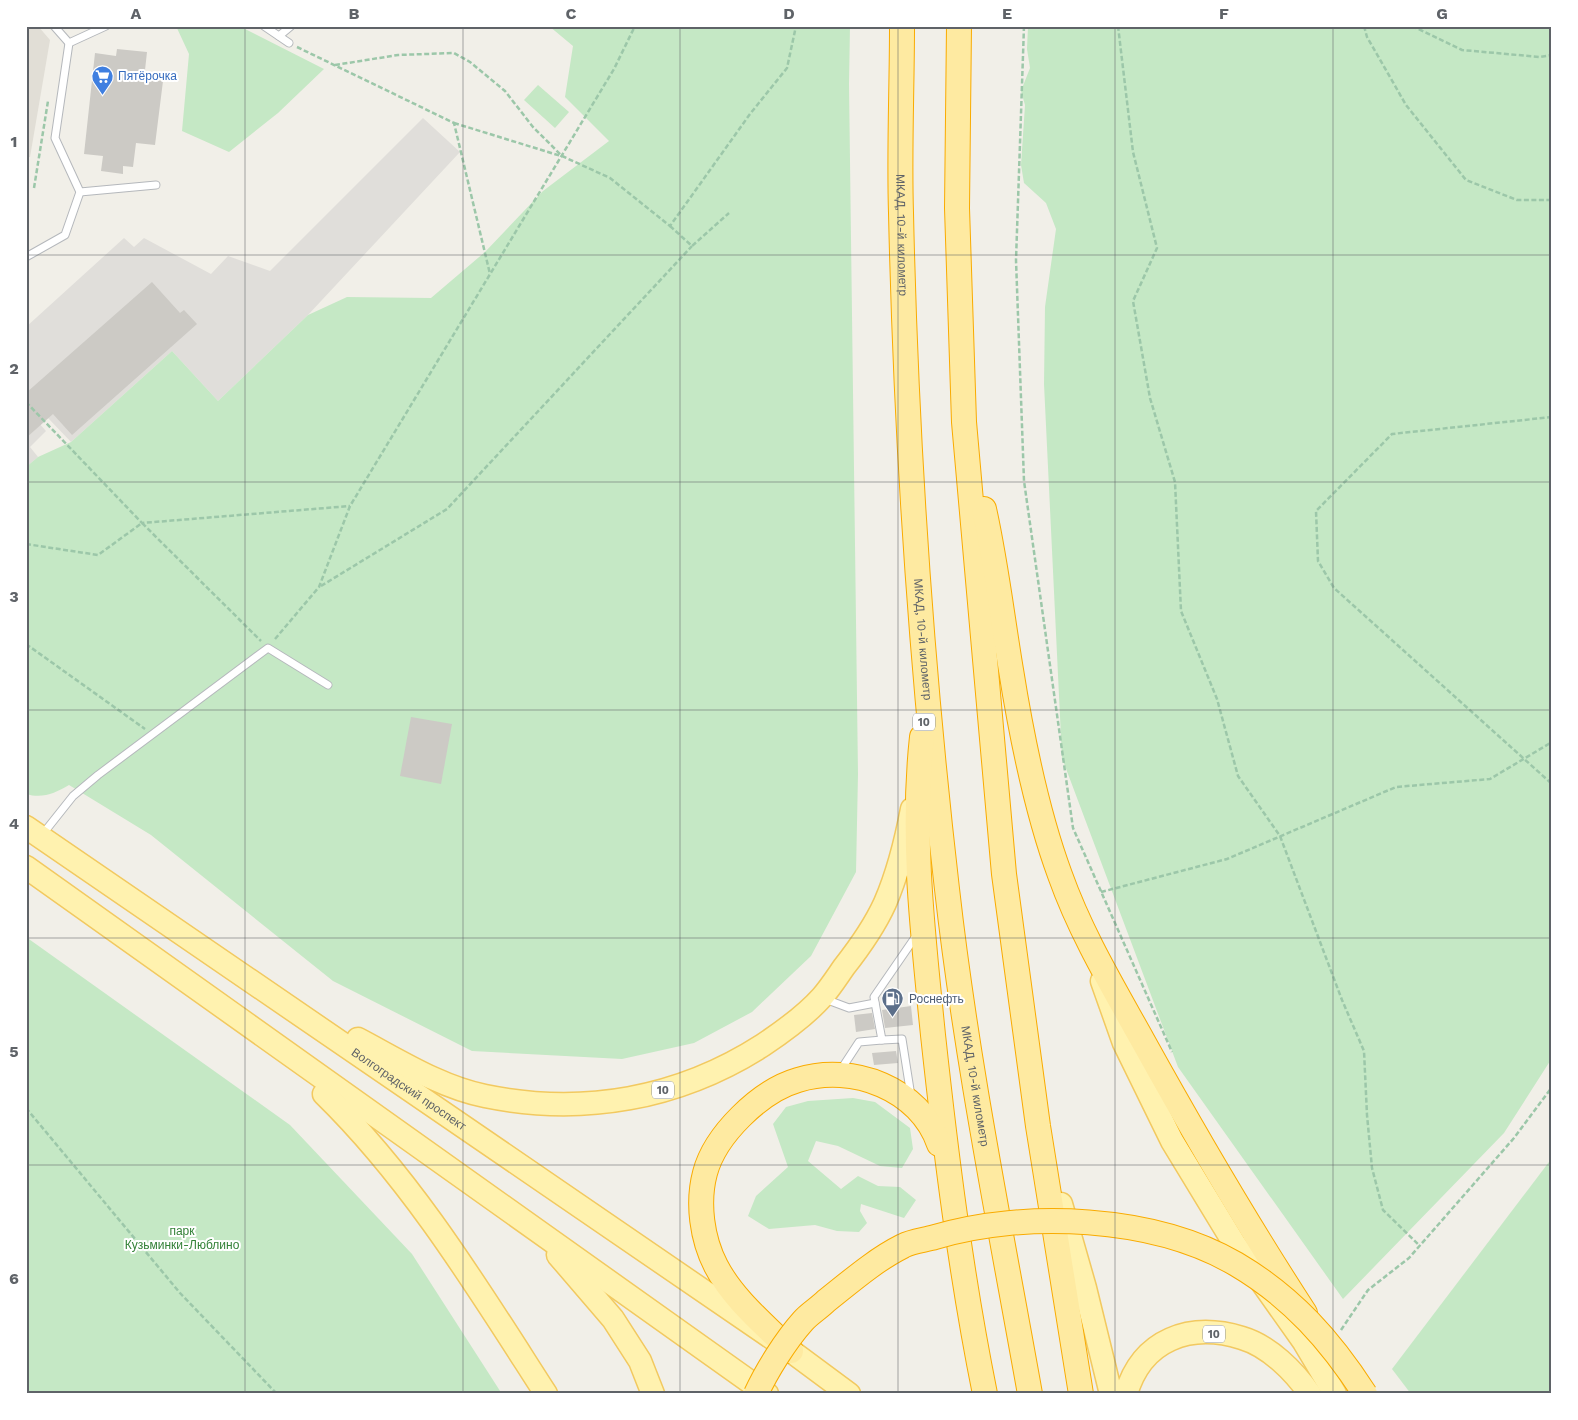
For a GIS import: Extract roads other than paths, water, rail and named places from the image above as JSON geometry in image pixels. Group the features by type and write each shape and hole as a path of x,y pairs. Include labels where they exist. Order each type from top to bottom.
{"highway":[{"name":"МКАД, 10-й километр","path":"902,26 901,209 908,415 925,656 948,900 986,1157 1030,1394"},
{"path":"959,26 957,208 964,422 1004,874 1038,1126 1081,1394"},
{"path":"964,422 994,554 1011,670 1028,766 1060,875 1088,941 1191,1128 1255,1236 1358,1394"},
{"name":"10","path":"917,788 924,724 925,656"},
{"path":"917,788 918,865 922,927 947,1165 968,1310 984,1394"},
{"path":"791,1351 736,1295 716,1266 705,1238 702,1202 705,1173 717,1148 739,1118 769,1094 798,1080 837,1076 864,1078 896,1091 926,1116 936,1134 947,1165"},
{"path":"756,1394 764,1378 803,1320 856,1277 895,1251 903,1246 962,1229 1022,1222 1128,1227 1183,1240 1235,1264 1282,1295 1323,1335 1365,1394"}],"main road":[{"name":"10","path":"270,993 435,1079 483,1096 536,1103 581,1104 639,1098 699,1079 744,1057 785,1031 821,998 854,953 885,904 904,849 917,788"},
{"name":"Волгоградский проспект","path":"33,832 791,1351 849,1394"},
{"path":"26,867 275,1046 767,1394"},
{"path":"1088,941 1124,1043 1172,1141 1234,1243 1304,1342 1335,1394"},
{"path":"275,1046 349,1119 397,1176 468,1274 546,1394"},
{"path":"1038,1126 1085,1288 1111,1394"},
{"path":"543,1236 579,1282 613,1319 640,1362 652,1394"},
{"name":"10","path":"1126,1394 1136,1368 1157,1347 1176,1336 1198,1332 1243,1338 1273,1354 1302,1383 1310,1394"}],"lane":[{"path":"26,257 65,235 80,192 55,138 69,43 54,26"},
{"path":"69,43 106,26"},
{"path":"264,26 289,43"},
{"path":"279,36 291,26"},
{"path":"80,192 156,184"},
{"path":"33,832 74,796 152,734 268,648 328,685"},
{"path":"882,1040 874,997 922,927"},
{"path":"821,998 849,1008 876,1003"},
{"path":"837,1076 859,1042 902,1039 912,1104"}],"place":[{"name":"Пятёрочка","path":"102,95"},
{"name":"Роснефть","path":"893,1018"}],"park label":[{"name":"парк Кузьминки-Люблино","path":"182,1238"}]}
